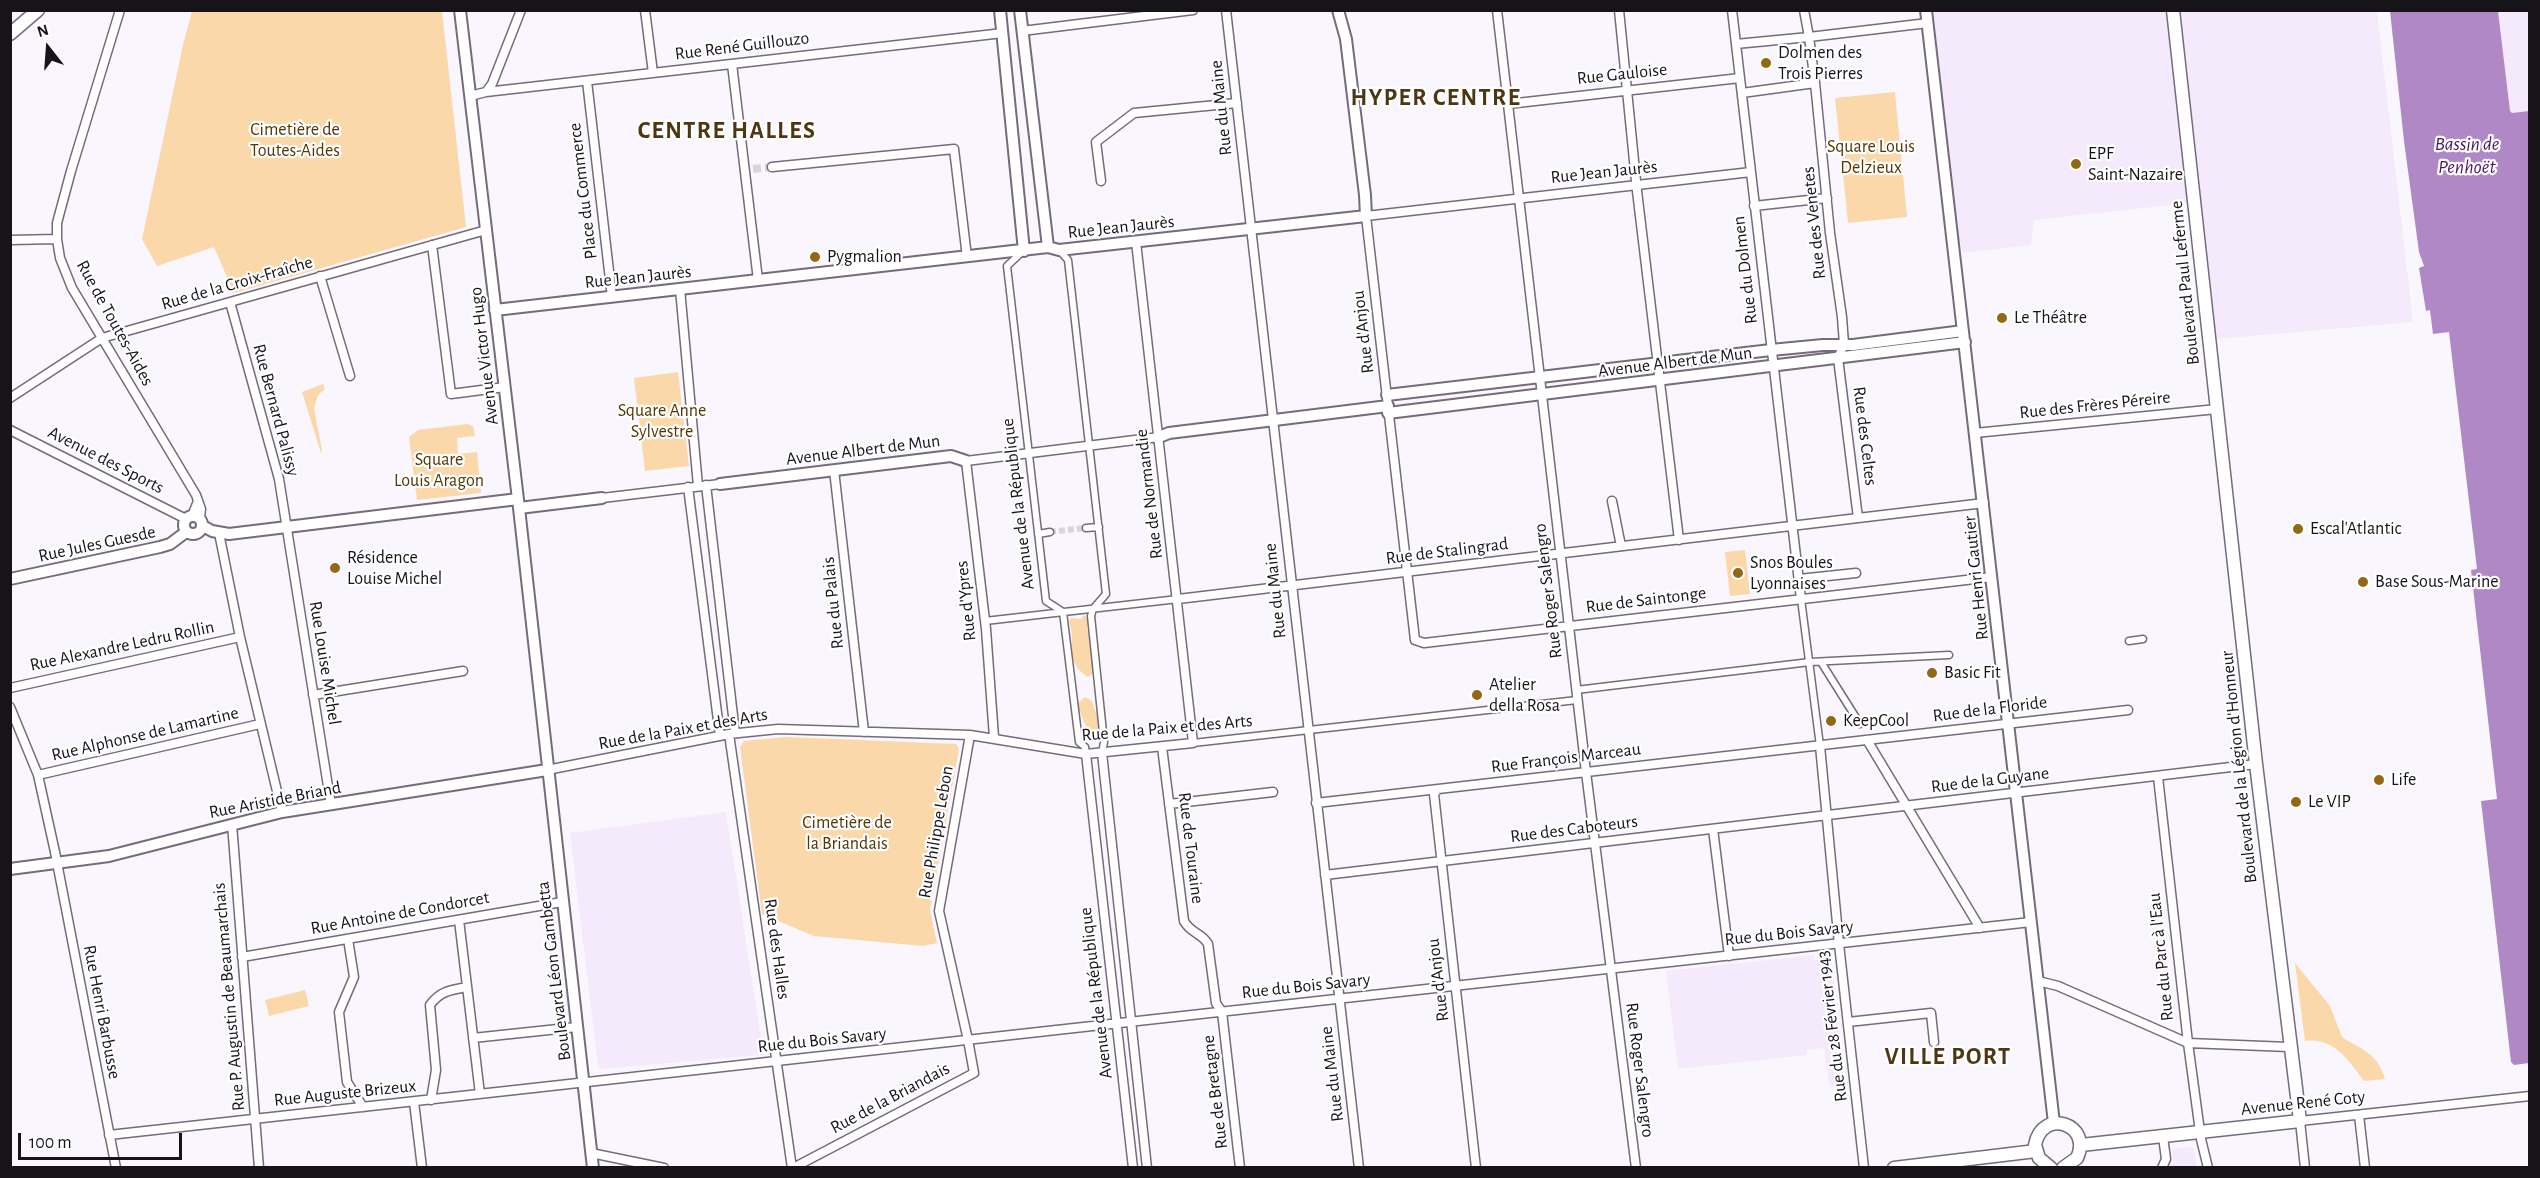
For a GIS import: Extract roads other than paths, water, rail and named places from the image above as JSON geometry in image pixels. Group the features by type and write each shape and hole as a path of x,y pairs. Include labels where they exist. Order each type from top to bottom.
{"main road":[{"path":"10,34 38,10"},
{"name":"Boulevard Paul Leferme","path":"2173,10 2217,409"},
{"name":"Boulevard de la Légion d'Honneur","path":"2217,409 2256,764 2289,1047 2300,1121"},
{"name":"Avenue René Coty","path":"2081,1145 2300,1121"},
{"path":"2051,1167 2044,1164 2036,1151 2039,1133 2054,1123 2069,1126 2079,1137 2081,1145 2077,1158 2063,1167"},
{"path":"1894,1167 2036,1151"}],"street":[{"name":"Rue de Toutes-Aides","path":"120,10 70,171 57,222 57,239 60,258 72,288 198,501 201,509 195,520"},
{"name":"Avenue Victor Hugo","path":"460,10 505,387 547,770"},
{"path":"486,92 497,72 521,10"},
{"path":"645,10 653,73"},
{"path":"1000,10 1024,250"},
{"name":"Avenue de la République","path":"1020,10 1053,249 1068,260 1091,447 1106,594 1093,609 1092,616 1104,741 1102,753 1148,1167"},
{"path":"1023,31 1144,13 1193,10"},
{"name":"Rue du Maine","path":"1226,10 1359,1167"},
{"name":"Rue d'Anjou","path":"1338,10 1346,39 1388,405 1411,571 1414,640 1424,643"},
{"name":"Rue Roger Salengro","path":"1497,10 1586,772 1636,1167"},
{"path":"1619,10 1626,90 1679,540"},
{"name":"Rue du Dolmen","path":"1732,10 1802,602"},
{"name":"Rue des Venetes","path":"1804,10 1815,83 1844,344 1838,358"},
{"name":"Rue Henri Gautier","path":"1926,10 2002,646 2054,1123"},
{"path":"1736,44 1928,23"},
{"name":"Rue René Guillouzo","path":"470,96 486,92 1002,33"},
{"path":"732,64 749,170 758,280"},
{"name":"Rue Gauloise","path":"1508,104 1740,78"},
{"name":"Place du Commerce","path":"587,81 612,297"},
{"path":"1742,93 1815,83"},
{"path":"1101,181 1096,142 1134,113 1237,103"},
{"path":"772,167 954,149 967,257"},
{"name":"Rue Jean Jaurès","path":"495,309 1024,250 1136,242 1751,172"},
{"path":"1754,206 1827,198"},
{"name":"Rue de la Croix-Fraîche","path":"10,398 102,338 486,230"},
{"path":"10,240 57,239"},
{"name":"Rue de Normandie","path":"1136,242 1193,743"},
{"path":"432,245 451,394 505,387"},
{"name":"Avenue de la République","path":"1024,250 1007,266 1028,453 1046,601 1063,612 1079,742 1085,747 1133,1167"},
{"path":"320,276 350,376"},
{"name":"Rue des Halles","path":"680,289 728,735"},
{"name":"Rue Bernard Palissy","path":"230,302 279,479 286,527"},
{"name":"Avenue Albert de Mun","path":"219,532 229,534 518,504 602,498 951,456 966,461 1091,447 1159,437 1169,433 1388,405 1540,378 1771,351 1964,337"},
{"name":"Avenue Albert de Mun","path":"1388,405 1542,395 1773,367 1964,337"},
{"name":"Rue des Celtes","path":"1838,358 1858,518"},
{"name":"Rue des Frères Péreire","path":"1975,433 2217,409"},
{"name":"Avenue des Sports","path":"10,430 195,520"},
{"name":"Rue d'Ypres","path":"966,461 985,621 994,737"},
{"name":"Rue du Palais","path":"834,470 864,732"},
{"name":"Rue des Halles","path":"688,488 728,735 792,1167"},
{"path":"1612,501 1622,546"},
{"name":"Rue de Stalingrad","path":"985,621 1984,503"},
{"path":"186,532 184,526 195,520 219,532 240,637 282,812"},
{"name":"Rue Jules Guesde","path":"10,579 170,544 186,532 195,535 200,532 195,520"},
{"name":"Rue Louise Michel","path":"286,527 331,805"},
{"path":"1086,528 1099,527"},
{"path":"1038,534 1050,532"},
{"path":"1799,579 1856,573"},
{"name":"Rue de Saintonge","path":"1424,643 1802,602 1992,577"},
{"path":"1802,602 1819,741"},
{"name":"Rue Alexandre Ledru Rollin","path":"10,688 240,637"},
{"path":"2129,641 2143,639"},
{"name":"Rue de la Paix et des Arts","path":"547,770 728,735 778,729 970,735 994,737 1086,754 1102,753 1308,730 1809,662 1949,656"},
{"path":"1821,662 1860,724"},
{"path":"313,695 463,671"},
{"name":"Rue Henri Barbusse","path":"10,707 38,775 116,1167"},
{"name":"Rue de la Floride","path":"1819,741 1867,740 2128,710"},
{"name":"Rue Alphonse de Lamartine","path":"38,775 260,724"},
{"name":"Rue Philippe Lebon","path":"968,1040 939,911 970,735"},
{"path":"1867,740 1905,807 1980,928"},
{"name":"Rue François Marceau","path":"1316,803 1586,772 1819,741"},
{"name":"Rue du 28 Février 1943","path":"1819,741 1864,1167"},
{"name":"Rue de Touraine","path":"1162,747 1184,921 1191,931 1205,938 1208,944 1216,1003 1222,1012"},
{"name":"Rue de la Guyane","path":"1827,816 2256,764"},
{"name":"Rue Aristide Briand","path":"10,869 109,856 282,812 547,770"},
{"name":"Boulevard Léon Gambetta","path":"547,770 593,1167"},
{"name":"Rue du Parc à l'Eau","path":"2158,777 2188,1043 2200,1133 2208,1167"},
{"name":"Rue d'Anjou","path":"1437,790 1434,794 1445,861 1476,1167"},
{"path":"1169,804 1274,792"},
{"name":"Rue des Caboteurs","path":"1325,875 1827,816"},
{"name":"Rue P. Augustin de Beaumarchais","path":"232,824 259,1167"},
{"path":"1713,829 1728,956"},
{"name":"Rue Antoine de Condorcet","path":"242,957 562,902"},
{"path":"459,920 480,1094"},
{"name":"Rue du Bois Savary","path":"583,1083 2031,922"},
{"path":"348,939 354,977 339,1012 347,1082 363,1107"},
{"path":"2038,981 2058,986 2188,1043 2289,1047"},
{"path":"431,1100 436,1070 430,1005 437,995 467,987"},
{"name":"Rue de Bretagne","path":"1222,1012 1240,1167"},
{"path":"1848,1022 1931,1013 1934,1042"},
{"path":"473,1038 577,1028"},
{"name":"Rue de la Briandais","path":"792,1167 974,1073 968,1040"},
{"name":"Rue Auguste Brizeux","path":"110,1135 583,1083"},
{"name":"Avenue René Coty","path":"2300,1121 2529,1096"},
{"path":"414,1102 422,1167"},
{"path":"2359,1115 2365,1167"},
{"path":"2300,1121 2305,1167"},
{"path":"2162,1167 2166,1159 2163,1137"},
{"path":"591,1153 664,1167"}],"water":[{"name":"Bassin de Penhoët","path":"2390,11 2498,11 2510,111 2512,113 2529,111 2529,1063 2514,1065 2511,1062 2481,801 2497,799 2471,570 2477,569 2449,332 2433,334 2430,310 2426,311 2419,268 2424,266 2419,252 2404,141"}],"tunnel":[{"path":"753,169 772,167"},
{"path":"1050,532 1086,528"}],"place":[{"name":"Dolmen des Trois Pierres","path":"1766,63"},
{"name":"EPF Saint-Nazaire","path":"2076,164"},
{"name":"Pygmalion","path":"815,257"},
{"name":"Le Théâtre","path":"2002,318"},
{"name":"Escal'Atlantic","path":"2298,529"},
{"name":"Résidence Louise Michel","path":"335,568"},
{"name":"Snos Boules Lyonnaises","path":"1738,573"},
{"name":"Base Sous-Marine","path":"2363,582"},
{"name":"Basic Fit","path":"1932,673"},
{"name":"Atelier della Rosa","path":"1477,695"},
{"name":"KeepCool","path":"1831,721"},
{"name":"Life","path":"2379,780"},
{"name":"Le VIP","path":"2296,802"}],"district":[{"name":"HYPER CENTRE","path":"1436,98"},
{"name":"CENTRE HALLES","path":"727,131"},
{"name":"VILLE PORT","path":"1948,1057"}],"park label":[{"name":"Cimetière de Toutes-Aides","path":"295,140"},
{"name":"Square Louis Delzieux","path":"1871,157"},
{"name":"Square Anne Sylvestre","path":"662,421"},
{"name":"Square Louis Aragon","path":"439,470"},
{"name":"Cimetière de la Briandais","path":"847,833"}]}
